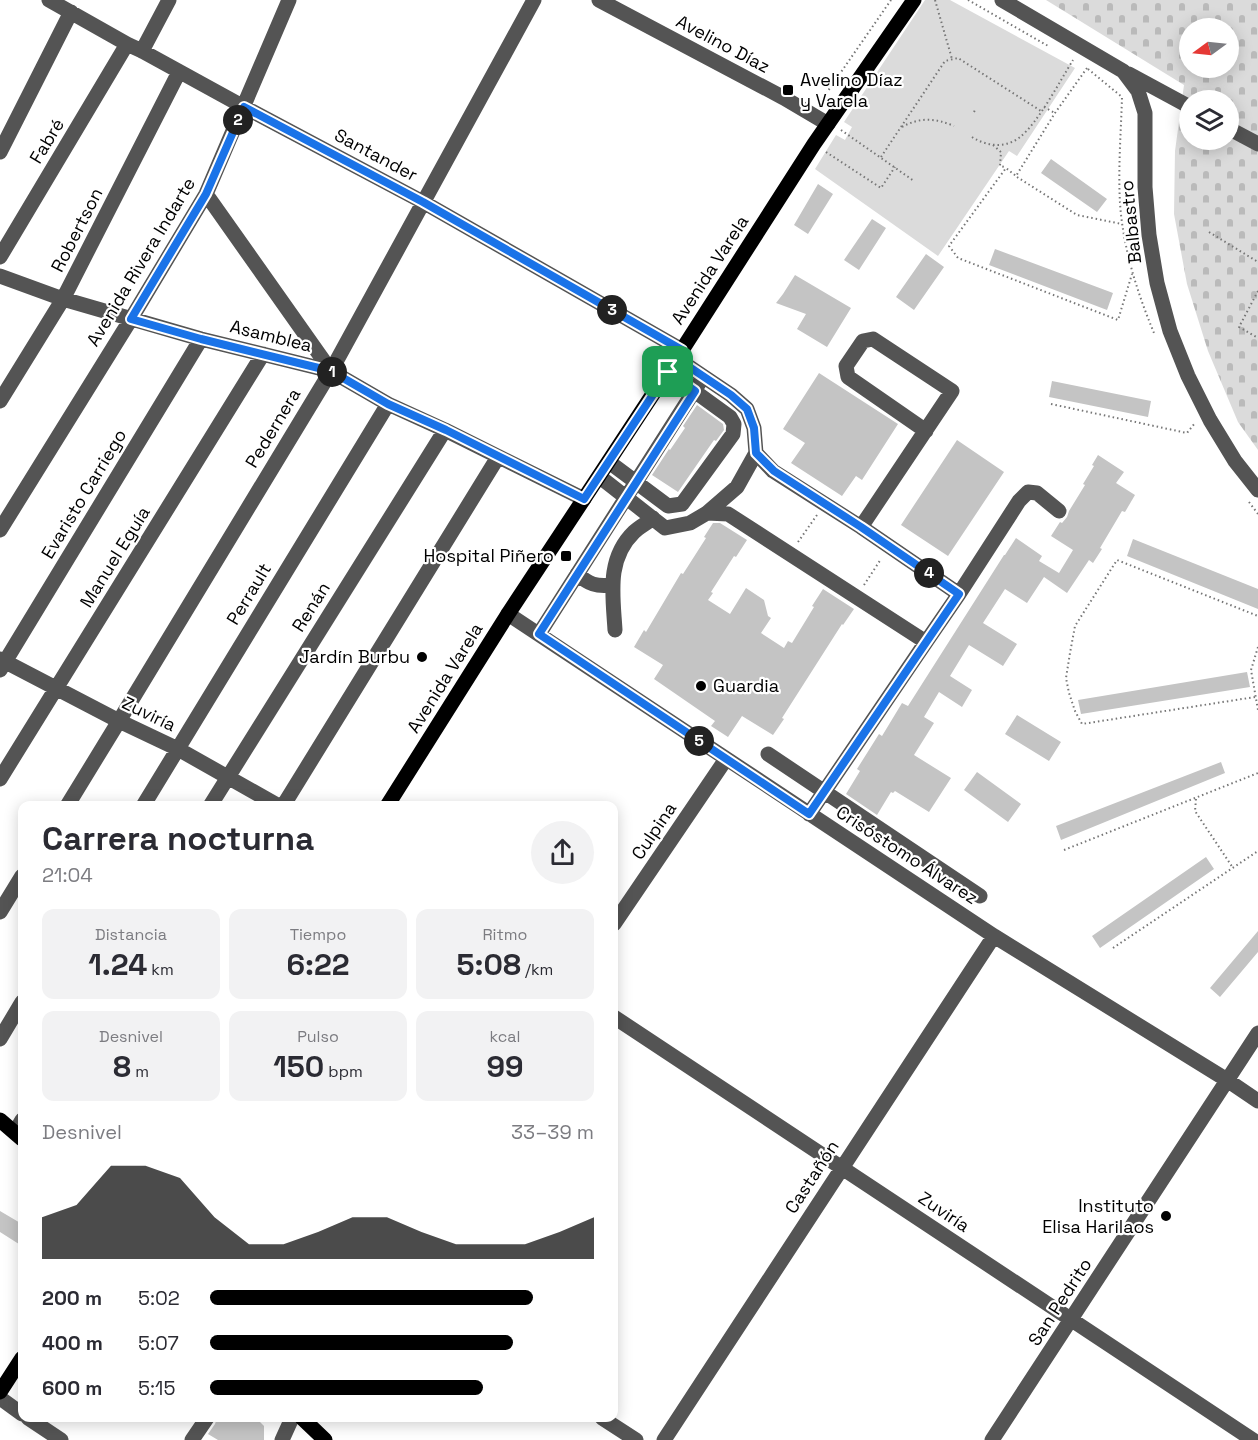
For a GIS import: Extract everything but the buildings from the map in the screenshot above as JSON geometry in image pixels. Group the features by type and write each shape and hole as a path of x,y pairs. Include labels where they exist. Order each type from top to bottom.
{"main road":[{"name":"Avenida Varela","path":"390,801 508,614 600,477 814,144 914,0"},
{"path":"0,1120 18,1129"},
{"path":"0,1392 18,1364"},
{"path":"306,1422 325,1440"}],"street":[{"name":"Santander","path":"49,0 423,202 679,354 703,377 731,395 747,409 754,428 756,453"},
{"path":"142,51 169,0"},
{"name":"Avenida Rivera Indarte","path":"0,530 206,194 289,0"},
{"name":"Pedernera","path":"70,801 331,371 534,0"},
{"name":"Avelino Díaz","path":"599,0 784,98 828,124"},
{"name":"Balbastro","path":"1002,0 1123,71 1138,91 1145,113 1145,187 1149,235 1157,284 1170,330 1188,376 1210,420 1258,490"},
{"path":"0,152 71,12"},
{"name":"Fabré","path":"0,257 127,44"},
{"path":"1123,71 1179,101"},
{"name":"Robertson","path":"0,401 63,299 179,72"},
{"path":"1239,134 1258,144"},
{"path":"206,194 331,371"},
{"name":"Asamblea","path":"0,276 63,299 131,319 331,371 388,404 446,430 584,499"},
{"name":"Evaristo Carriego","path":"2,664 201,339"},
{"path":"861,527 926,431 952,392 873,339 863,341 846,366 848,378 926,431"},
{"name":"Manuel Eguía","path":"0,779 263,354"},
{"path":"609,462 668,506 682,504 733,434 734,424 730,417 668,372"},
{"path":"539,634 703,377"},
{"name":"Perrault","path":"146,801 388,404"},
{"name":"Renán","path":"213,801 446,430"},
{"path":"600,477 665,528 690,523 707,513 736,487 756,453 774,471 959,594"},
{"path":"284,801 498,457"},
{"path":"809,814 959,594 1018,501 1028,492 1037,494 1059,511"},
{"path":"707,513 728,514 926,642"},
{"path":"615,630 612,585 613,571 620,550 633,532 653,518"},
{"path":"577,574 593,584 612,585"},
{"name":"Crisóstomo Álvarez","path":"508,614 994,936 1258,1101"},
{"name":"Zuviría","path":"2,664 177,749 272,801"},
{"path":"768,754 980,896"},
{"name":"Culpina","path":"618,918 726,759"},
{"path":"0,912 18,883"},
{"name":"Castañón","path":"664,1440 994,936"},
{"path":"0,1039 18,1009"},
{"name":"Zuviría","path":"618,1020 1253,1440"},
{"name":"San Pedrito","path":"992,1440 1258,1033"},
{"path":"0,1398 18,1411"},
{"path":"34,1422 61,1440"},
{"path":"192,1440 204,1422"},
{"path":"282,1440 290,1422"},
{"path":"608,1422 636,1440"}],"path":[{"path":"812,114 891,0"},
{"path":"935,0 952,59"},
{"path":"968,0 1054,49"},
{"path":"881,158 945,61 958,58 1030,107 1041,111"},
{"path":"972,137 982,143 993,145 1009,143 1019,138 1044,107 1073,60 1087,68 1122,97"},
{"path":"1016,176 1054,112 1087,68"},
{"path":"990,87 996,76"},
{"path":"1044,107 1054,112"},
{"path":"974,112 976,108"},
{"path":"900,128 918,120 930,119 954,126"},
{"path":"849,135 914,181"},
{"path":"814,144 881,188 895,167"},
{"path":"993,145 1001,152 1000,166 1077,215 1122,224"},
{"path":"1006,168 949,246 958,258 1118,320 1132,274"},
{"path":"1209,232 1258,262"},
{"path":"1258,291 1239,327 1258,338"},
{"path":"1051,404 1187,432 1195,423"},
{"path":"790,554 825,504"},
{"path":"856,597 890,546"},
{"path":"1255,697 1082,724 1075,711 1066,678 1075,626 1117,560 1258,616"},
{"path":"1258,647 1251,670 1258,710"},
{"path":"1064,850 1258,773"},
{"path":"1196,799 1195,812 1233,868"},
{"path":"1113,948 1258,850"}],"green space":[{"path":"925,0 950,0 1075,68 1017,156 1009,151 938,256 815,169 836,135 845,140 852,127 844,122"},
{"path":"1046,0 1258,0 1258,450 1238,422 1208,351 1187,284 1174,214 1175,151 1179,122 1179,150 1239,150 1239,90 1183,90 1184,85"}],"place":[{"name":"Avelino Díaz y Varela","path":"788,90"},
{"name":"Hospital Piñero","path":"566,556"},
{"name":"Jardín Burbu","path":"422,657"},
{"name":"Guardia","path":"701,686"},
{"name":"Instituto Elisa Harilaos","path":"1166,1216"}],"route":[{"path":"244,107 423,202 682,350 676,358 731,395 747,409 754,428 756,453 774,471 959,594 809,814 539,634 695,391 668,372 584,499 446,430 388,404 331,371 131,319 206,194 244,107"}]}
